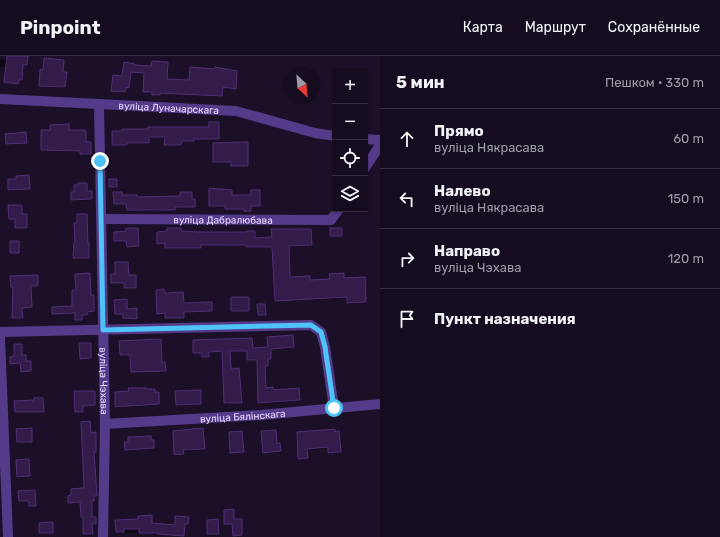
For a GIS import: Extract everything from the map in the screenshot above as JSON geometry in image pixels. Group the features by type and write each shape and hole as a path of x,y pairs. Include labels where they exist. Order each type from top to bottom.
{"street":[{"name":"вуліца Луначарскага","path":"0,99 236,111 314,133 332,136"},
{"name":"вуліца Чэхава","path":"99,105 105,424 103,537"},
{"path":"368,139 380,140"},
{"path":"368,163 380,145"},
{"name":"вуліца Дабралюбава","path":"102,219 331,220 336,212"},
{"path":"0,332 311,325 321,332 325,347 334,408"},
{"path":"0,338 8,537"},
{"name":"вуліца Бялінскага","path":"105,424 261,415 380,404"}],"building":[{"path":"7,56 28,56 27,65 23,65 22,80 19,80 18,84 4,82"},
{"path":"44,58 64,60 63,72 67,72 65,87 39,86 40,69 43,70"},
{"path":"152,61 168,62 167,79 189,80 190,67 215,69 215,67 237,71 236,89 223,87 222,96 160,93 160,95 152,95 152,92 143,92 144,73 131,72 129,88 126,87 125,92 111,91 113,75 122,76 124,62 135,65 151,66"},
{"path":"209,122 219,122 219,139 194,139 194,141 182,141 181,145 164,145 165,137 149,137 149,143 112,145 112,131 122,131 122,129 148,129 148,127 209,127"},
{"path":"69,124 69,130 86,130 86,142 91,142 91,154 80,154 80,151 41,150 41,130 50,130 50,125"},
{"path":"26,132 27,143 6,144 5,134"},
{"path":"248,142 248,166 231,166 231,162 213,162 213,143"},
{"path":"29,175 30,189 8,190 8,179 16,179 16,176"},
{"path":"109,179 117,179 117,187 109,187"},
{"path":"78,183 87,183 87,191 92,191 92,199 71,200 71,192 74,192 74,185 78,185"},
{"path":"209,188 232,190 232,195 251,195 251,190 260,190 260,206 251,206 251,211 244,211 244,209 225,209 225,206 209,206"},
{"path":"113,192 122,192 122,195 137,195 137,197 180,196 180,192 192,192 192,199 195,199 195,207 175,207 175,210 127,210 126,204 114,204"},
{"path":"8,205 22,205 22,214 27,214 27,228 15,228 15,219 9,219"},
{"path":"77,214 87,214 89,258 73,258 75,242 74,223 77,222"},
{"path":"126,228 138,228 139,246 127,247 126,241 114,241 114,232 126,231"},
{"path":"167,228 181,228 181,231 201,232 255,231 255,238 272,237 271,229 311,229 312,245 289,246 290,277 310,276 310,280 330,279 329,274 344,273 344,278 365,277 366,302 347,303 347,297 275,301 272,247 246,247 246,245 201,245 201,248 165,248 165,243 157,244 157,232 167,231"},
{"path":"330,228 342,228 342,236 330,236"},
{"path":"10,241 19,241 19,253 10,253"},
{"path":"115,262 128,262 129,275 136,275 136,288 124,288 124,283 111,283 111,274 115,274"},
{"path":"90,273 91,295 94,295 94,311 87,312 87,315 82,315 82,320 75,320 75,313 52,314 52,307 72,306 72,290 76,290 75,274"},
{"path":"38,275 38,286 31,286 32,307 22,308 23,318 12,318 13,287 11,287 10,276"},
{"path":"164,289 165,293 183,292 184,303 212,302 212,311 184,312 184,318 165,318 165,313 157,314 156,290"},
{"path":"231,297 249,297 249,311 231,311"},
{"path":"127,299 127,309 137,308 137,319 123,318 123,314 115,314 114,300"},
{"path":"257,304 265,304 266,315 258,315"},
{"path":"293,335 294,347 271,349 271,359 268,359 268,366 265,366 266,388 273,387 274,390 299,388 300,400 258,403 257,360 247,360 247,351 230,351 231,369 239,368 242,403 224,403 222,351 209,352 209,357 202,357 202,353 193,353 193,340 252,338 253,348 268,347 267,337"},
{"path":"161,339 162,363 165,362 166,371 131,372 130,355 120,355 119,341"},
{"path":"79,343 91,343 91,358 80,359"},
{"path":"14,344 22,344 22,355 26,355 26,361 31,361 31,371 21,372 20,363 10,364 10,357 14,356"},
{"path":"128,388 155,389 155,392 159,392 159,404 115,407 115,392 129,391"},
{"path":"201,390 201,404 176,405 175,391"},
{"path":"74,391 95,391 95,405 83,406 83,412 75,412"},
{"path":"34,398 43,398 44,412 15,412 14,401 34,400"},
{"path":"90,421 91,433 96,432 96,452 94,452 97,496 94,496 94,501 92,501 92,517 96,517 96,524 92,524 93,534 83,534 83,517 81,517 80,502 68,503 68,496 71,495 71,489 83,488 84,486 81,422"},
{"path":"32,428 32,442 17,442 16,429"},
{"path":"203,428 205,449 183,450 184,454 174,455 173,431"},
{"path":"335,429 335,432 339,431 341,452 328,453 328,447 307,449 308,458 298,459 297,432"},
{"path":"276,430 277,444 280,443 281,451 263,453 261,431"},
{"path":"242,431 244,452 230,453 229,432"},
{"path":"151,436 151,440 154,440 154,448 125,450 124,442 128,442 128,437"},
{"path":"29,459 30,476 17,477 16,460"},
{"path":"35,490 36,506 29,506 29,501 19,501 18,491"},
{"path":"234,509 234,519 242,519 242,535 233,536 232,524 224,524 224,510"},
{"path":"152,515 152,523 175,525 175,516 189,517 188,524 185,524 184,536 139,533 139,529 124,529 124,532 116,532 115,520 138,519 138,516"},
{"path":"218,519 219,534 207,534 207,520"},
{"path":"53,522 53,533 39,533 39,523"}],"route":[{"path":"100,161 103,330 311,325 321,332 325,347 334,408"}]}
